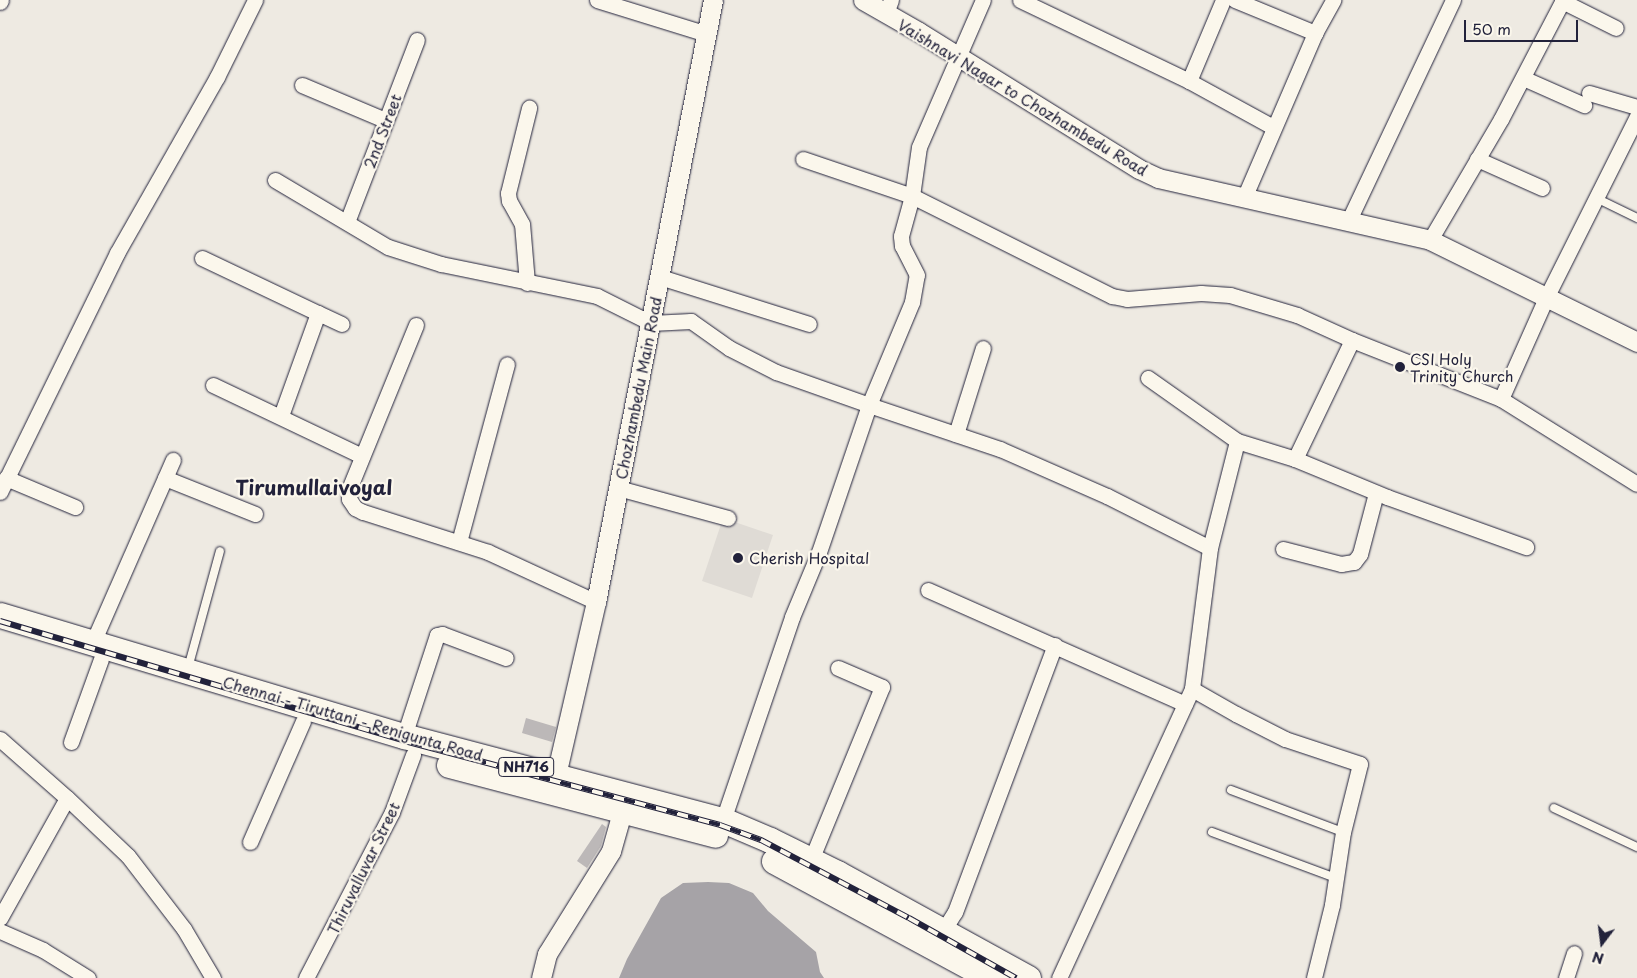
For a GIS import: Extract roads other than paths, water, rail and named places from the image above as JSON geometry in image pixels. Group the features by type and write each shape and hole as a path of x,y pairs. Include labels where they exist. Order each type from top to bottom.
{"highway":[{"name":"Chennai - Tiruttani - Renigunta Road","path":"0,615 97,651 303,721 374,734"},
{"name":"Chennai - Tiruttani - Renigunta Road","path":"0,631 188,670 408,745 625,802 723,820 811,860 1028,978"},
{"name":"Chennai - Tiruttani - Renigunta Road","path":"408,745 556,775 716,836 763,856 990,978"}],"street":[{"path":"75,507 3,485 117,253 217,77 255,0"},
{"path":"597,0 707,34"},
{"name":"Chozhambedu Main Road","path":"556,775 596,602 713,0"},
{"name":"Vaishnavi Nagar to Chozhambedu Road","path":"863,0 888,6 957,57 1139,169 1158,178 1430,240 1637,342"},
{"path":"723,820 792,617 819,552 869,405 912,302 917,275 902,246 901,236 912,196 919,147 983,0"},
{"path":"1020,0 1189,81 1273,127"},
{"path":"1189,81 1223,0"},
{"path":"1235,0 1315,33"},
{"path":"1244,198 1315,33 1333,0"},
{"path":"1348,222 1453,0"},
{"path":"1430,240 1522,78 1562,1 1616,28"},
{"name":"2nd Street","path":"347,222 417,40"},
{"path":"1522,78 1587,99 1637,107"},
{"path":"302,85 385,120"},
{"path":"527,283 522,224 509,201 508,193 530,108"},
{"path":"1501,399 1546,298 1637,116"},
{"path":"803,158 912,196 1112,296 1127,299 1201,293 1230,295 1296,315 1352,340 1501,399 1637,484"},
{"path":"1477,159 1542,188"},
{"path":"275,180 388,247 441,264 597,296 651,323 691,321 729,348 776,372 1000,449 1098,492 1210,548"},
{"path":"202,258 342,324"},
{"path":"660,277 809,324"},
{"path":"281,416 318,313"},
{"path":"416,325 349,489 349,499 355,508 488,552 596,602"},
{"path":"1294,459 1352,340"},
{"path":"956,434 983,348"},
{"path":"459,542 507,364"},
{"path":"1148,378 1237,441 1294,459 1376,493 1526,547"},
{"path":"213,385 362,456"},
{"path":"1059,978 1192,689 1210,548 1237,441"},
{"path":"71,742 97,651 173,460"},
{"path":"165,478 255,514"},
{"path":"618,488 728,518"},
{"path":"1283,549 1341,564 1354,562 1360,554 1376,493"},
{"path":"928,590 1185,704"},
{"name":"Thiruvalluvar Street","path":"306,978 392,812 437,636 442,634 506,658"},
{"path":"943,931 955,912 1055,645"},
{"path":"811,860 882,687 838,668"},
{"path":"1192,689 1285,739 1360,764 1343,832 1328,927 1314,978"},
{"path":"250,842 303,721"},
{"path":"0,739 67,798 128,856 184,929 213,978"},
{"path":"0,918 67,798"},
{"path":"541,978 547,954 611,851 625,802"},
{"path":"0,931 43,950 88,978"},
{"path":"1566,978 1574,953"}],"lane":[{"path":"1596,198 1637,218"},
{"path":"188,670 220,551"},
{"path":"1231,790 1343,832"},
{"path":"1554,808 1637,847"},
{"path":"1212,832 1336,878"}],"railway":[{"path":"0,621 401,740 720,825 761,840 909,918 1016,978"}],"place":[{"name":"CSI Holy Trinity Church","path":"1400,367"},
{"name":"Cherish Hospital","path":"738,558"}],"district":[{"name":"Tirumullaivoyal","path":"314,487"}]}
